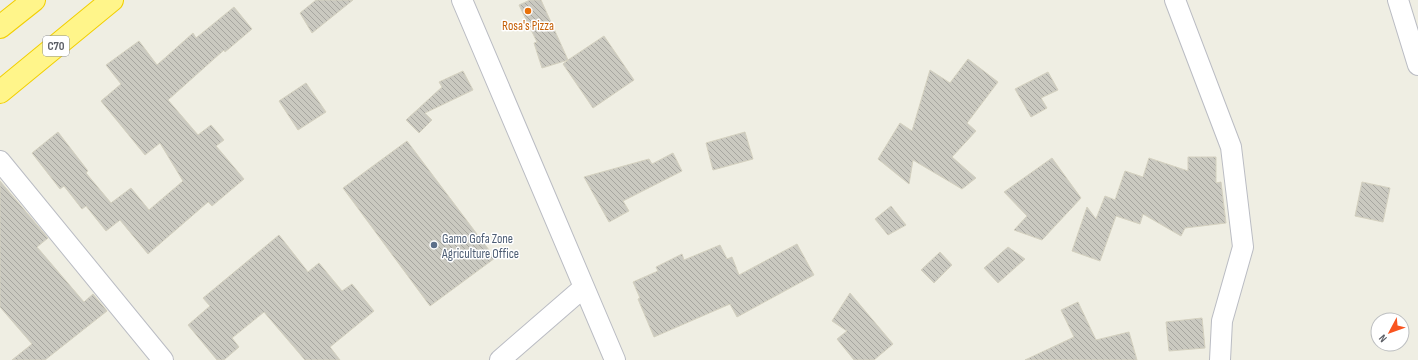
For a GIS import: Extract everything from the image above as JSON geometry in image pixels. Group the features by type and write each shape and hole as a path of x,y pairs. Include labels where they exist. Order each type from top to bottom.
{"highway":[{"path":"0,27 34,0"},
{"name":"C70","path":"0,92 112,0"}],"street":[{"path":"462,0 583,288 615,360"},
{"path":"1174,0 1231,147 1243,247 1222,321 1220,360"},
{"path":"1398,0 1418,65"},
{"path":"0,161 163,360"},
{"path":"500,360 583,288"}],"building":[{"path":"316,0 353,0 312,33 300,13"},
{"path":"530,0 541,0 568,60 542,68 534,43 537,42 519,5"},
{"path":"234,7 252,29 225,52 224,50 168,100 198,135 211,125 224,140 216,146 244,179 212,206 208,202 148,254 120,220 106,231 86,206 82,209 64,186 60,189 32,153 58,132 88,171 86,173 111,203 131,188 149,210 183,181 160,143 145,155 101,101 121,84 106,65 139,41 157,65 193,33 196,38"},
{"path":"604,36 634,80 593,108 563,64"},
{"path":"968,59 998,82 967,123 976,131 952,157 976,178 962,189 913,160 909,184 878,159 900,123 912,131 930,70 950,83"},
{"path":"463,71 473,90 425,113 432,120 419,133 406,120 442,87 439,82"},
{"path":"1048,72 1058,90 1041,98 1047,108 1031,117 1015,89"},
{"path":"306,83 326,112 298,130 279,101"},
{"path":"745,132 753,159 713,170 706,143"},
{"path":"407,141 495,258 430,306 343,188"},
{"path":"673,153 682,171 623,201 629,211 609,222 584,177 649,159 652,164"},
{"path":"1188,157 1216,157 1216,183 1221,182 1226,223 1185,228 1181,236 1143,214 1140,224 1116,216 1100,261 1072,251 1087,207 1096,219 1105,196 1115,200 1125,171 1143,177 1149,158 1188,171"},
{"path":"1052,158 1081,198 1042,240 1014,230 1027,216 1004,192"},
{"path":"0,181 48,238 37,247 84,302 93,294 107,311 45,360 12,360 32,344 0,307"},
{"path":"1362,182 1390,188 1383,222 1355,216"},
{"path":"891,206 906,225 888,235 875,219"},
{"path":"279,235 308,272 319,263 342,291 352,284 374,311 330,347 340,360 305,360 264,312 232,338 239,347 224,360 217,360 188,325 210,306 203,298"},
{"path":"797,244 814,275 737,317 730,304 654,337 638,299 640,298 633,282 658,271 656,267 682,254 684,260 720,245 727,259 732,257 739,275"},
{"path":"1008,247 1025,259 998,283 984,268"},
{"path":"940,252 952,265 934,283 921,270"},
{"path":"850,293 893,344 874,360 854,360 837,339 847,331 832,321"},
{"path":"1078,302 1096,340 1129,332 1137,360 1025,360 1074,337 1061,310"},
{"path":"1202,318 1205,348 1169,351 1166,322"}],"place":[{"name":"Rosa's Pizza","path":"528,11"},
{"name":"Gamo Gofa Zone Agriculture Office","path":"434,245"}]}
